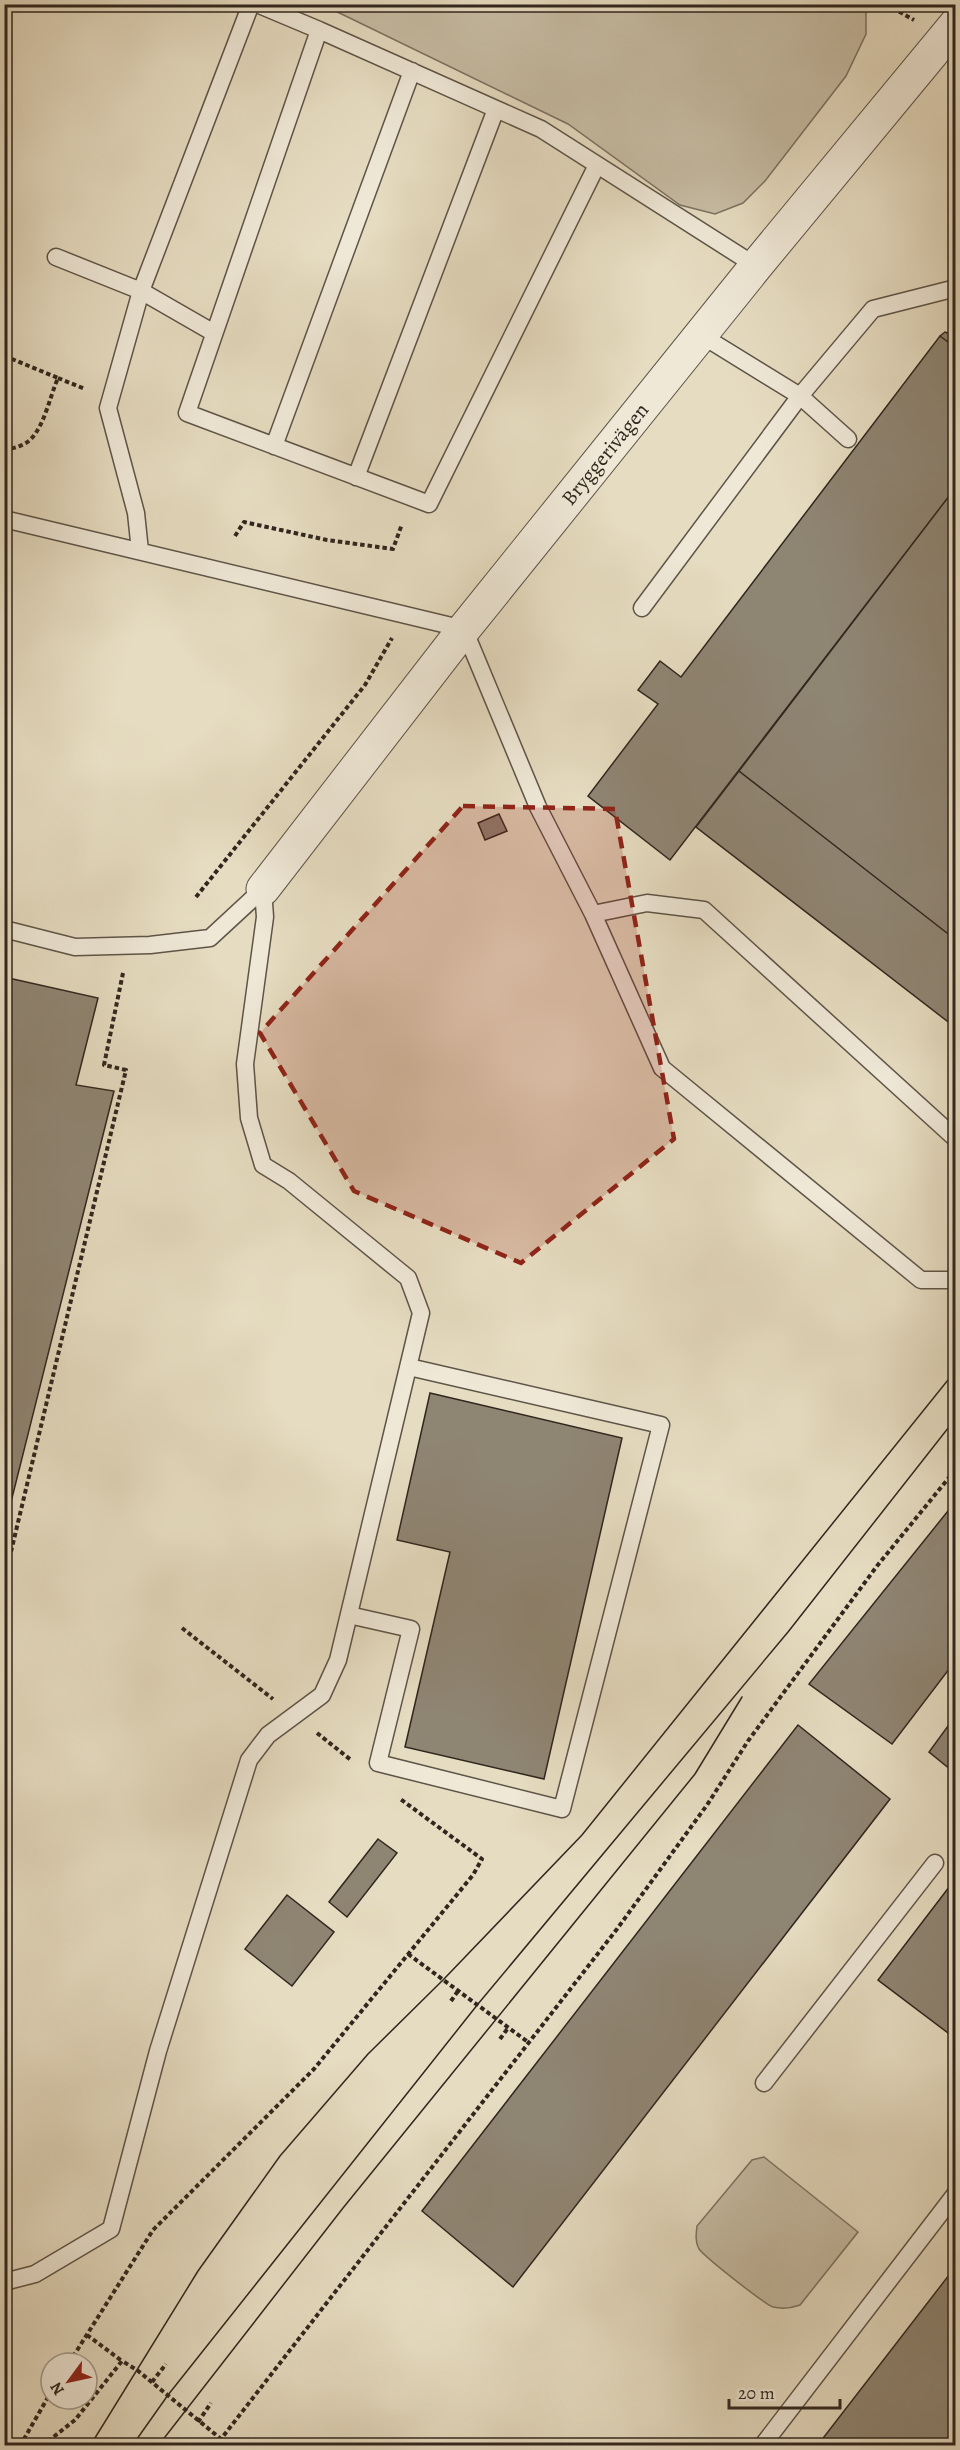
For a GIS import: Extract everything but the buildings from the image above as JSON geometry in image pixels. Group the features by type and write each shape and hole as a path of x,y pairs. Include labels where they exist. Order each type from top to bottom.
{"street":[{"name":"Bryggerivägen","path":"263,889 464,629 756,266 956,24"}],"lane":[{"path":"140,551 136,513 108,408 141,291 251,4"},
{"path":"256,4 541,129 756,266"},
{"path":"319,30 187,413 429,504 597,165"},
{"path":"274,446 412,71"},
{"path":"356,477 496,109"},
{"path":"56,257 141,291 214,333"},
{"path":"642,608 800,396 873,309 956,288"},
{"path":"701,335 800,396 848,439"},
{"path":"4,519 464,629 538,807 593,914 662,1068 921,1280 956,1280"},
{"path":"4,930 75,947 150,945 210,938 263,889"},
{"path":"4,2282 35,2274 111,2229 158,2051 249,1760 268,1735 322,1695 338,1660 421,1313 408,1278 289,1181 263,1165 249,1118 245,1064 264,917 263,889"},
{"path":"593,914 647,903 704,910 956,1139"},
{"path":"349,1615 411,1629 378,1763 562,1809 661,1425 409,1367"},
{"path":"764,2083 935,1863"},
{"path":"762,2445 956,2193"}],"path":[{"path":"12,359 74,385"},
{"path":"4,450 17,448 31,439 58,378"},
{"path":"236,536 244,522 327,540 393,549 412,498"},
{"path":"196,897 365,685 406,615"},
{"path":"4,1581 126,1070 104,1065 123,972"},
{"path":"221,2439 617,1929 706,1805 748,1741 870,1576 956,1469"},
{"path":"182,1628 357,1766"},
{"path":"77,2351 153,2230 314,2069 473,1875 482,1859 393,1794"},
{"path":"408,1954 528,2042"},
{"path":"451,2001 458,1991"},
{"path":"500,2039 508,2028"},
{"path":"87,2335 152,2382 198,2422 229,2445"},
{"path":"42,2445 75,2420 122,2361"},
{"path":"152,2382 166,2364"},
{"path":"198,2422 211,2403"},
{"path":"20,2445 40,2411"}],"highlighted area":[{"path":"463,806 615,809 674,1139 521,1263 354,1191 260,1033"}],"shaded area":[{"path":"323,5 866,5 866,34 846,76 765,181 743,203 715,214 680,205 568,124"},
{"path":"764,2157 858,2232 800,2305 794,2307 776,2308 767,2304 712,2261 699,2249 697,2244 697,2226 752,2160"}],"tram line":[{"path":"90,2446 198,2271 280,2156 368,2054 443,1980 582,1835 956,1370"},
{"path":"132,2446 168,2395 478,2004 788,1632 956,1418"},
{"path":"158,2446 343,2208 695,1774 742,1697"}]}
